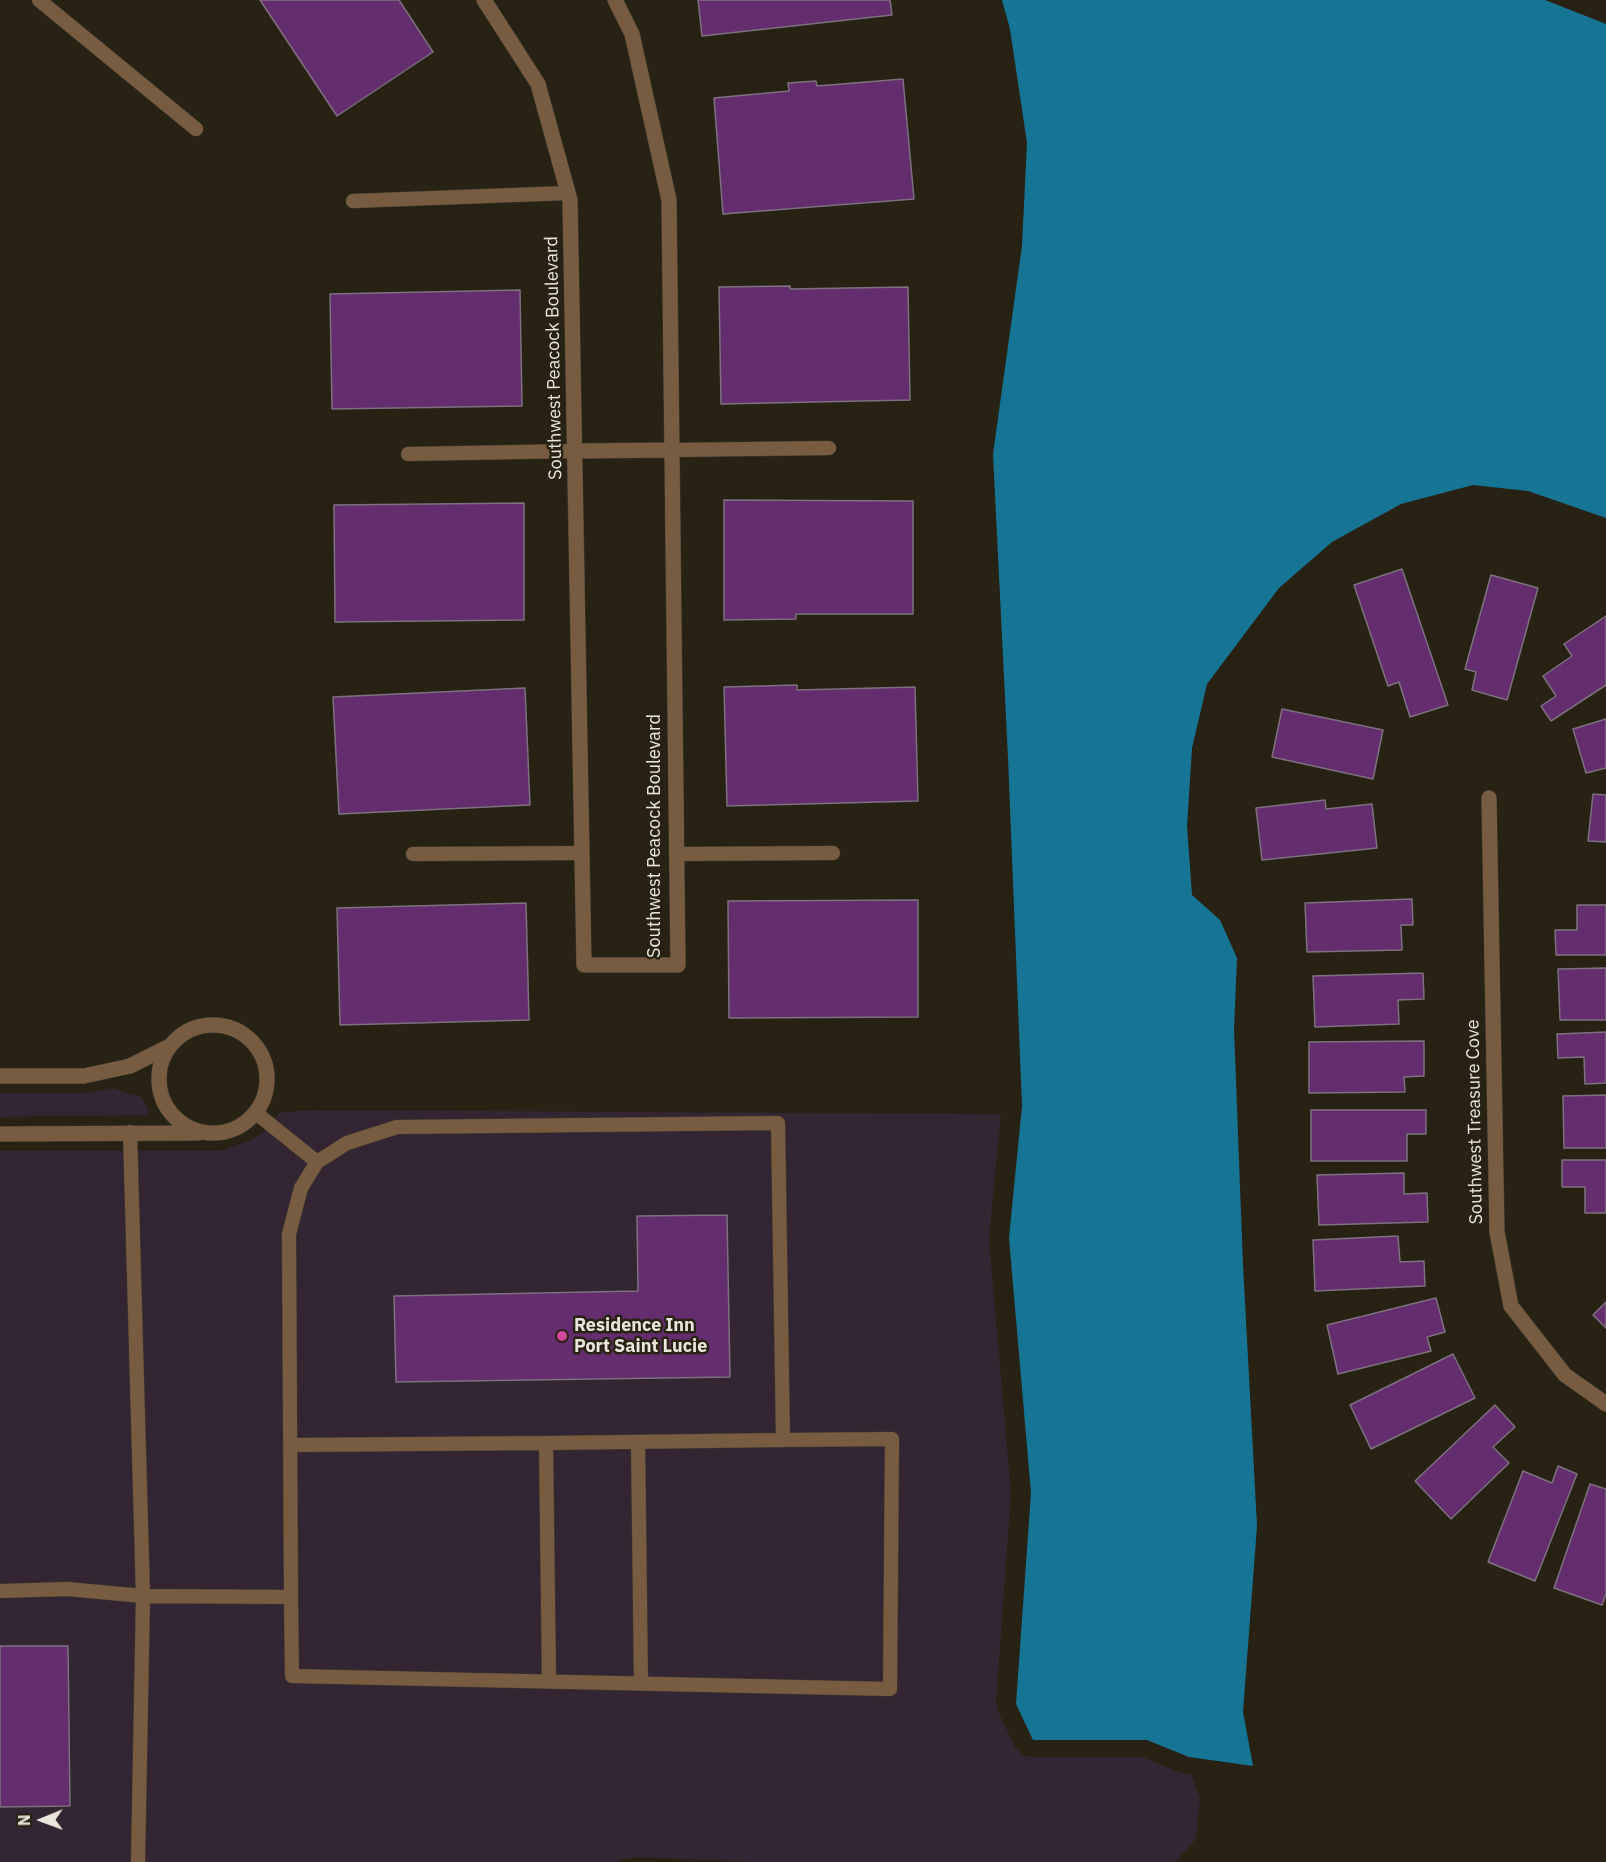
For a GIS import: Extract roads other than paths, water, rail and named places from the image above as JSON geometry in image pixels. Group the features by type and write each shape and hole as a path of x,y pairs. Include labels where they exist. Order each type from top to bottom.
{"street":[{"name":"Southwest Peacock Boulevard","path":"484,0 538,84 570,200 584,965 678,965 669,200 632,34 615,0"},
{"path":"575,451 672,450"},
{"name":"Southwest Treasure Cove","path":"1489,798 1497,1232 1511,1306 1565,1375 1606,1404"},
{"path":"0,1134 224,1133 242,1126 256,1113 265,1097 268,1078 263,1056 252,1040 237,1029 221,1024 202,1025 184,1032 170,1046 162,1059 159,1078 162,1096 171,1113 185,1126 202,1133"},
{"path":"0,1076 84,1076 130,1066 170,1046"}],"lane":[{"path":"39,0 196,129"},
{"path":"353,201 568,193"},
{"path":"672,450 829,448"},
{"path":"408,454 575,451"},
{"path":"413,854 582,853"},
{"path":"676,854 833,853"},
{"path":"256,1113 317,1162"},
{"path":"290,1445 892,1439 890,1689 292,1676 291,1598 290,1445 289,1234 301,1188 317,1162 347,1143 396,1127 778,1124 783,1440"},
{"path":"130,1132 143,1596 138,1862"},
{"path":"638,1442 641,1684"},
{"path":"546,1443 549,1682"},
{"path":"0,1591 67,1589 143,1596 291,1598"}],"water":[{"path":"1002,0 1545,0 1606,24 1606,518 1528,491 1473,485 1401,504 1332,542 1279,588 1207,684 1192,748 1187,826 1192,895 1220,920 1237,958 1234,1029 1243,1265 1257,1526 1243,1712 1253,1766 1189,1757 1147,1740 1033,1740 1016,1704 1031,1493 1009,1238 1022,1106 993,454 1022,246 1027,143 1010,29"}],"place":[{"name":"Residence Inn Port Saint Lucie","path":"562,1336"}]}
